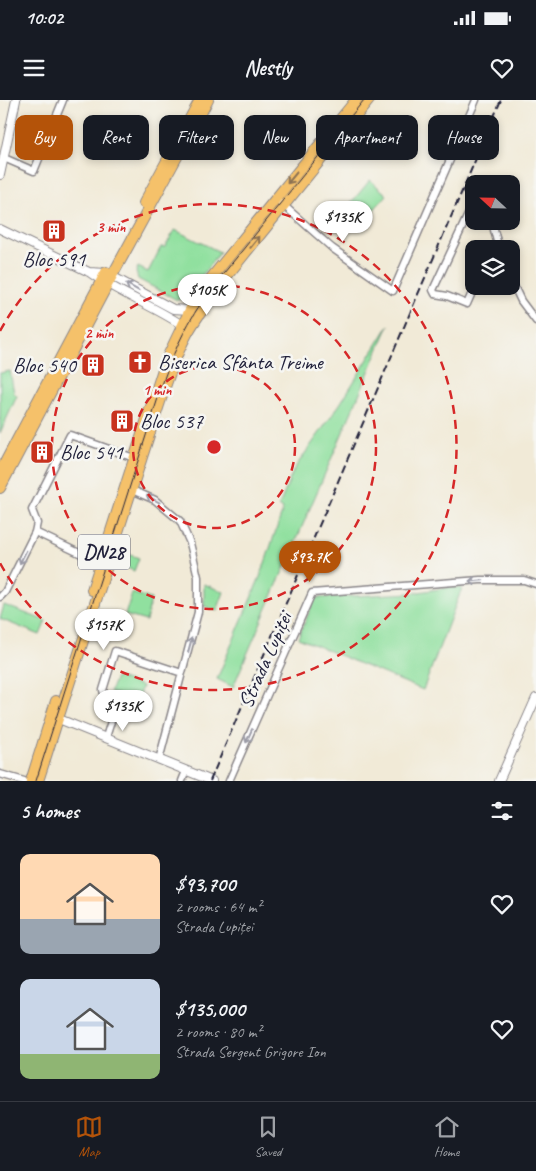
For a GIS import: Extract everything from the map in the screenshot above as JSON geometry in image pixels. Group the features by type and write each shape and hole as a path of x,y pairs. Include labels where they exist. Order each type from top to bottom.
{"main road":[{"path":"0,488 200,100"},
{"path":"0,472 208,100"},
{"name":"DN28","path":"105,563 134,458 166,360 190,310 208,282 356,100"},
{"name":"DN28","path":"31,781 55,717 105,563 132,490 168,377 182,344 217,288 369,100"},
{"name":"DN28","path":"38,781 55,717"}],"street":[{"path":"0,175 16,100"},
{"path":"4,158 34,171 63,100"},
{"path":"275,198 332,248 393,291 476,100"},
{"path":"465,221 433,290 435,294 448,296 467,304 471,295"},
{"path":"0,229 89,272 107,278 173,309 190,310"},
{"path":"494,230 496,239"},
{"path":"107,278 182,325 186,323 217,288"},
{"path":"518,295 536,321"},
{"path":"0,597 5,592 35,532 37,523 32,510 70,435 134,458"},
{"path":"132,490 155,500 180,521 196,562 199,592 198,612 160,760"},
{"path":"35,532 105,563"},
{"name":"Strada Lupiței","path":"229,781 312,593 480,580 524,580 536,584"},
{"path":"106,737 117,703 105,698 103,690 115,651 182,673"},
{"path":"499,781 536,698"},
{"path":"55,717 212,781"},
{"path":"182,781 186,771"},
{"path":"0,774 24,781"}],"green space":[{"path":"370,180 387,195 367,217 351,203"},
{"path":"175,230 220,252 185,297 177,300 138,279 136,272 138,267 148,272 161,247 165,247"},
{"path":"389,325 233,687 217,679 262,572 283,509 279,506 294,469 340,404"},
{"path":"10,371 14,393 17,396 0,433 0,373"},
{"path":"116,550 139,558 134,571 111,561"},
{"path":"204,584 224,592 217,611 204,606"},
{"path":"452,587 462,588 423,690 298,638 315,598 412,593"},
{"path":"132,593 151,599 146,621 125,615"},
{"path":"4,605 46,621 40,635 0,619"},
{"path":"116,677 142,686 137,701 110,692"}],"tram line":[{"path":"36,781 165,376 178,344 207,294 364,100"}],"railway":[{"path":"210,781 501,100"}],"place":[{"name":"Bloc 591","path":"54,231"},
{"name":"Biserica Sfânta Treime","path":"140,362"},
{"name":"Bloc 540","path":"93,365"},
{"name":"Bloc 537","path":"122,421"},
{"name":"Bloc 541","path":"42,452"}]}
